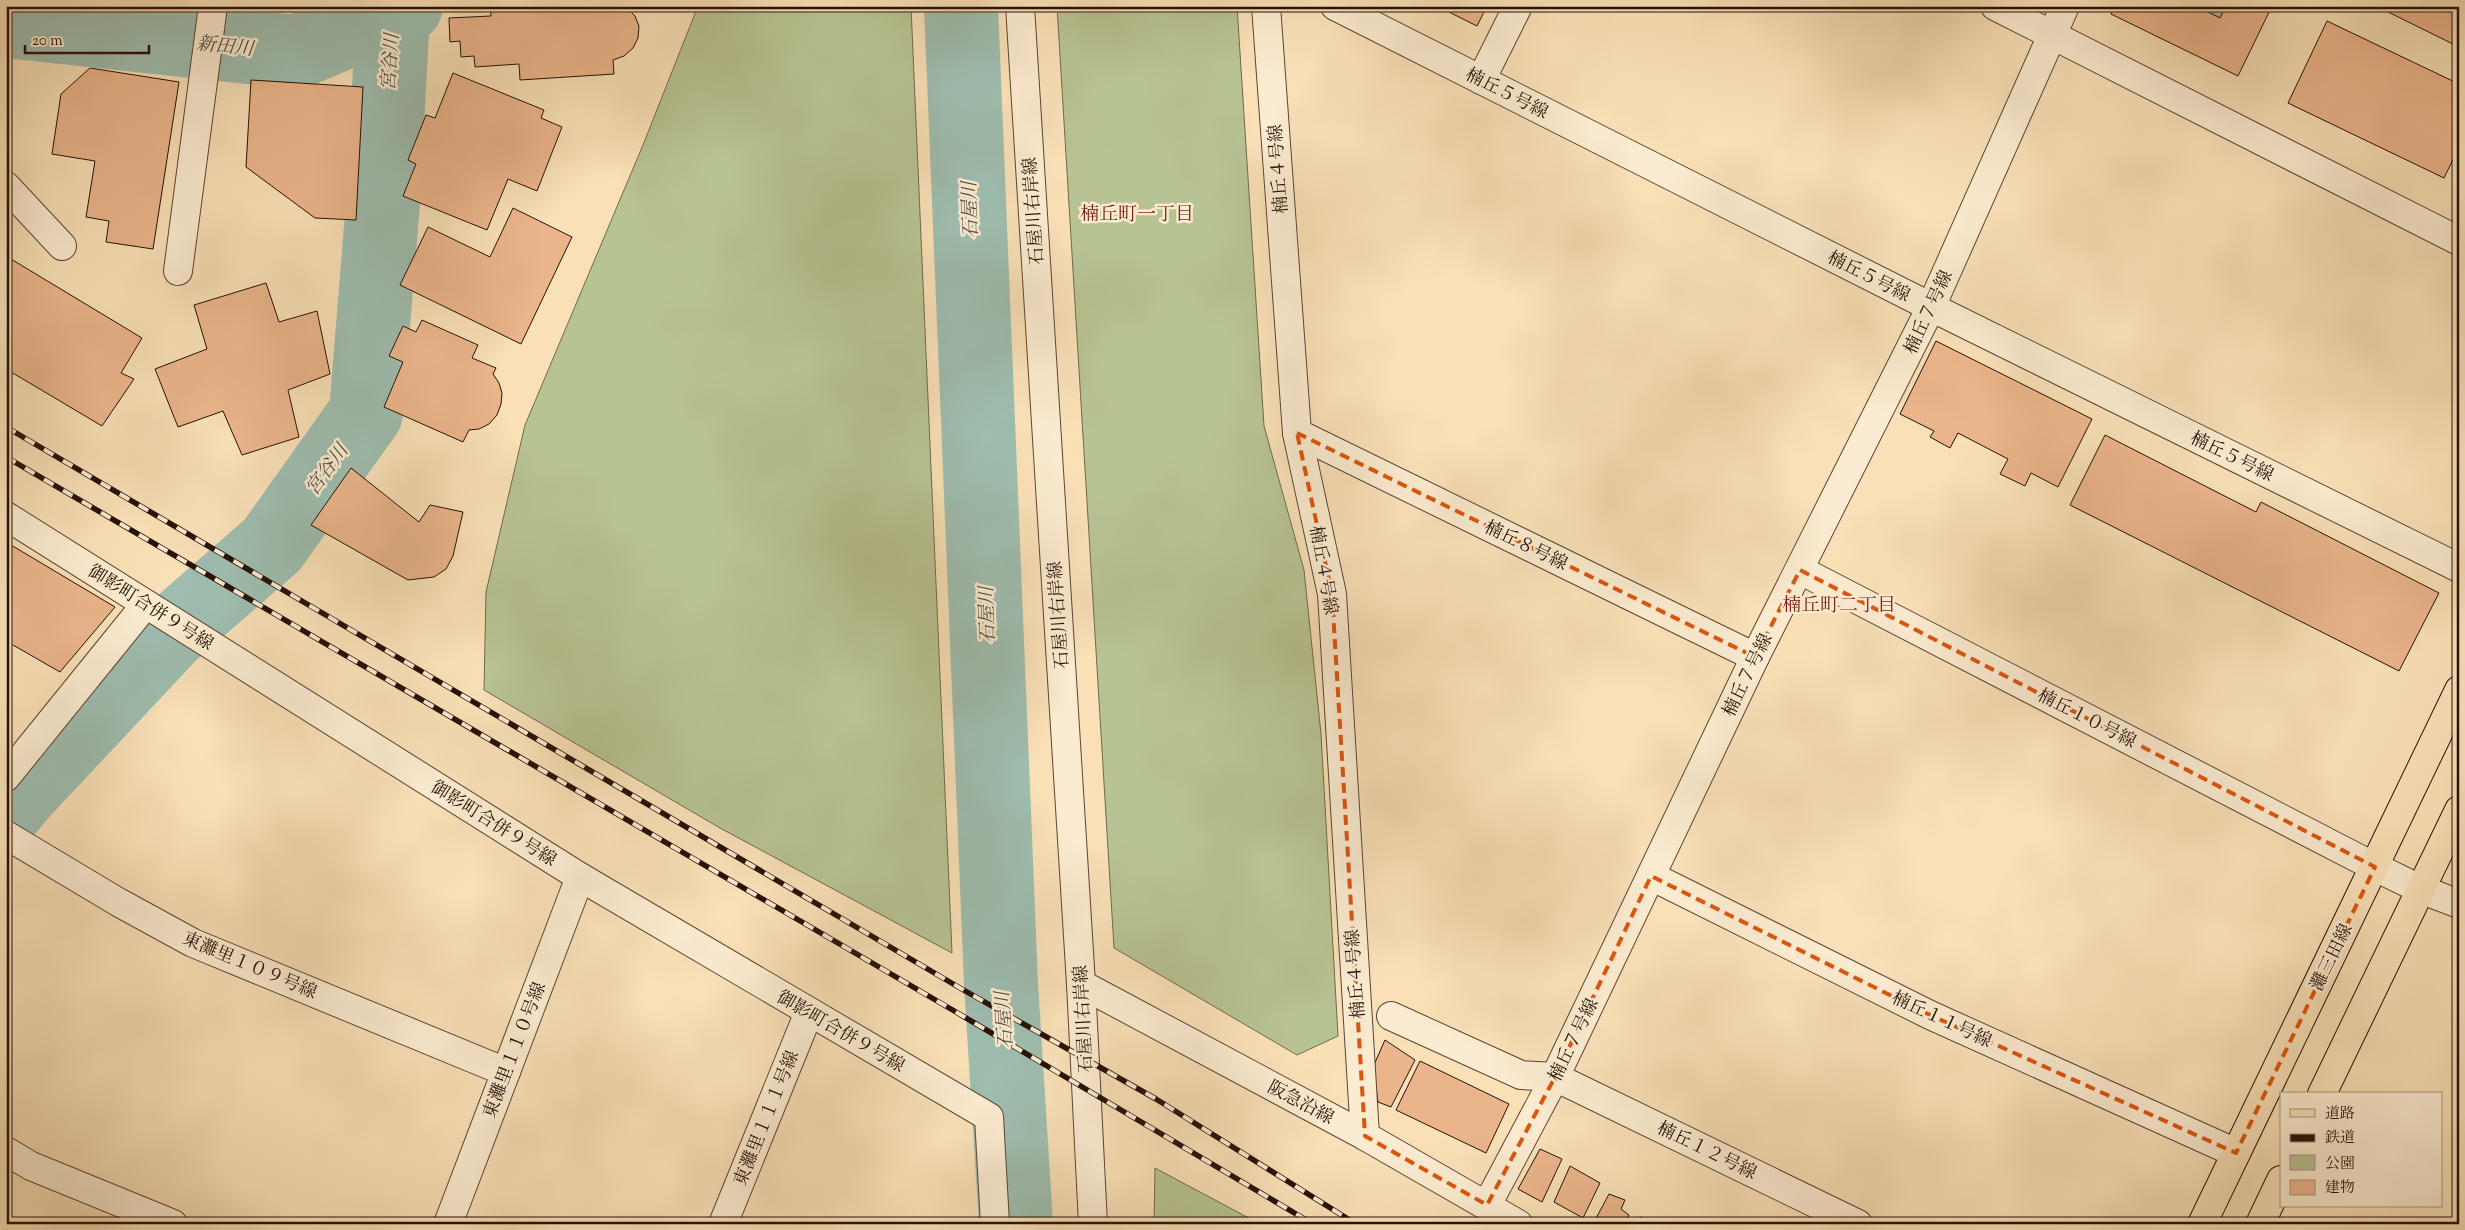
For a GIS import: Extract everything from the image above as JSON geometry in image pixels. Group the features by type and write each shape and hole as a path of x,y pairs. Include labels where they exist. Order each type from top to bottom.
{"main road":[{"name":"灘三田線","path":"2202,1224 2459,690"},
{"path":"2323,1092 2459,810"},
{"path":"2260,1224 2280,1182"}],"street":[{"name":"石屋川右岸線","path":"1020,6 1082,984 1093,1224"},
{"name":"楠丘４号線","path":"1266,6 1297,433 1332,594 1365,1136"},
{"name":"楠丘５号線","path":"1335,6 1931,307 2459,568"},
{"path":"1481,80 1518,6"},
{"path":"1995,6 2459,240"},
{"name":"楠丘７号線","path":"1487,1205 1556,1077 1755,657 1931,307 2065,6"},
{"path":"178,271 212,13"},
{"path":"6,186 62,246"},
{"name":"楠丘８号線","path":"1297,433 1755,657"},
{"name":"御影町合併９号線","path":"6,516 580,877 989,1117 995,1224"},
{"name":"楠丘１０号線","path":"1800,570 2375,867 2420,889 2459,904"},
{"path":"6,776 146,604"},
{"name":"東灘里１０９号線","path":"6,835 118,902 193,942 506,1072"},
{"name":"楠丘１１号線","path":"1651,876 1930,1015 2236,1153"},
{"name":"東灘里１１０号線","path":"448,1224 580,877"},
{"name":"阪急沿線","path":"1082,984 1365,1136 1518,1224"},
{"name":"東灘里１１１号線","path":"723,1224 809,1012"},
{"path":"1391,1016 1521,1075 1556,1077"},
{"name":"楠丘１２号線","path":"1556,1077 1858,1224"},
{"path":"6,1151 31,1166 173,1224"}],"highlighted area":[{"path":"1297,433 1755,657 1800,570 2375,867 2236,1153 1930,1015 1651,876 1555,1077 1487,1205 1365,1136 1332,594"}],"green space":[{"path":"698,6 911,6 952,953 720,828 484,690 486,592 525,425 643,145"},
{"path":"1057,6 1237,6 1264,426 1304,570 1321,734 1338,1036 1297,1055 1114,948"},
{"path":"1155,1168 1260,1224 1154,1224"}],"shaded area":[{"path":"2196,6 2226,6 2220,18"}],"building":[{"path":"490,6 625,6 635,16 639,26 638,38 633,48 624,56 613,60 614,74 520,80 519,64 475,67 474,56 461,57 460,41 450,42 449,18 491,16"},
{"path":"1437,6 1487,6 1477,26"},
{"path":"2115,6 2196,6 2220,18 2226,6 2272,6 2238,76 2111,14"},
{"path":"2376,6 2459,6 2459,47"},
{"path":"2327,21 2459,84 2459,147 2444,178 2288,103"},
{"path":"90,68 179,82 153,249 106,242 109,221 86,217 95,161 52,154 61,94"},
{"path":"453,73 544,110 541,118 562,127 537,191 508,179 487,230 403,196 416,164 408,160 426,115 435,118"},
{"path":"251,80 363,87 356,220 315,218 246,167"},
{"path":"513,208 572,237 521,344 400,285 428,227 490,257"},
{"path":"6,256 142,338 121,373 134,379 102,426 6,369"},
{"path":"266,283 279,322 317,311 330,374 288,390 299,437 242,455 223,411 178,427 155,369 207,349 194,305"},
{"path":"422,320 478,345 472,358 496,368 493,374 499,383 502,393 497,415 489,424 479,429 469,430 463,442 384,407 403,362 389,356 403,326 416,332"},
{"path":"1936,341 2092,419 2058,487 2031,473 2025,486 2000,474 2008,459 1958,433 1950,448 1930,437 1934,431 1900,414"},
{"path":"2105,435 2256,512 2261,502 2439,593 2399,671 2070,505"},
{"path":"351,468 419,522 430,505 463,512 453,556 446,569 434,577 408,580 311,525"},
{"path":"6,542 115,607 60,672 6,641"},
{"path":"1385,1040 1415,1060 1391,1107 1378,1102 1373,1067"},
{"path":"1420,1061 1509,1104 1486,1153 1396,1110"},
{"path":"1540,1149 1562,1159 1542,1202 1518,1189"},
{"path":"1570,1166 1600,1183 1583,1218 1554,1202"},
{"path":"1609,1194 1625,1200 1621,1209 1629,1215 1625,1224 1593,1224"},
{"path":"1640,1217 1653,1224 1637,1224"}],"waterway":[{"name":"新田川","path":"6,21 296,52 406,6"},
{"name":"石屋川","path":"961,6 1001,984 1016,1224"},
{"name":"宮谷川","path":"6,811 171,633 272,545 366,413 383,202 393,12"}],"railway":[{"path":"6,427 960,988 1156,1099 1356,1224"},
{"path":"6,457 956,1012 1313,1224"}],"district":[{"name":"楠丘町一丁目","path":"1137,213"},
{"name":"楠丘町二丁目","path":"1839,604"}]}
